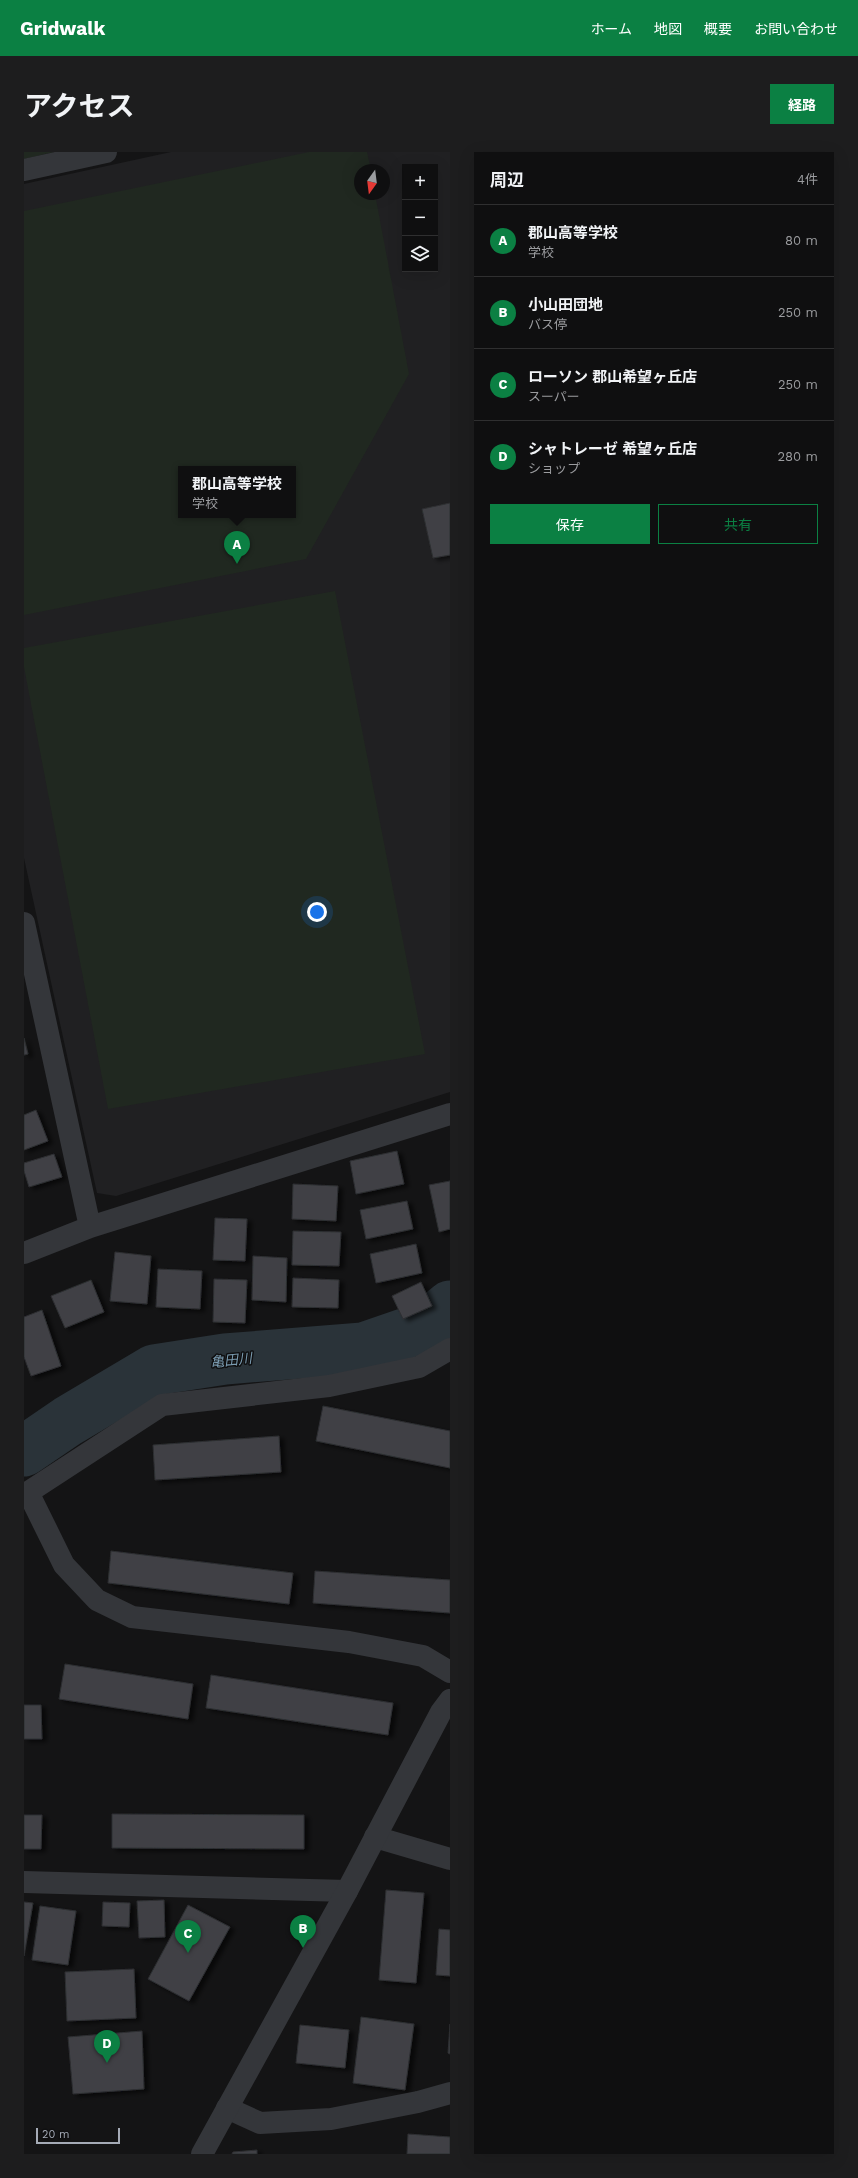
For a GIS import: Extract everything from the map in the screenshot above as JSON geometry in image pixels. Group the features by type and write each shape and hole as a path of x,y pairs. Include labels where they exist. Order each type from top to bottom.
{"street":[{"path":"24,170 106,152"},
{"path":"24,923 90,1227"},
{"path":"24,1253 90,1227 450,1114"},
{"path":"450,1349 419,1367 329,1386 162,1405 26,1494 64,1565 97,1600 132,1617 349,1642 423,1656 450,1672"},
{"path":"202,2154 347,1891 441,1712 450,1700"},
{"path":"375,1837 450,1859"},
{"path":"24,1882 347,1891"},
{"path":"227,2108 260,2124 331,2119 418,2102 450,2093"}],"shaded area":[{"path":"24,152 54,152 24,159"},
{"path":"171,152 450,152 450,1092 116,1196 97,1193 24,858 24,184"},
{"path":"309,152 367,152 370,164 354,164 354,200 376,200 409,374 306,559 24,615 24,211"},
{"path":"335,591 425,1054 108,1109 24,667 24,648"}],"building":[{"path":"450,503 450,555 433,558 422,509"},
{"path":"24,1038 28,1054 24,1055"},
{"path":"36,1110 48,1141 24,1150 24,1115"},
{"path":"397,1151 404,1184 356,1194 350,1161"},
{"path":"54,1154 62,1177 29,1187 24,1171 24,1163"},
{"path":"450,1181 450,1229 439,1232 429,1185"},
{"path":"293,1184 338,1186 336,1221 292,1219"},
{"path":"407,1201 413,1229 366,1239 360,1210"},
{"path":"215,1218 247,1219 245,1261 213,1260"},
{"path":"293,1231 341,1232 339,1266 292,1265"},
{"path":"416,1244 422,1273 376,1283 370,1254"},
{"path":"115,1252 151,1256 147,1304 110,1301"},
{"path":"253,1256 287,1258 286,1302 252,1300"},
{"path":"158,1269 202,1271 200,1309 156,1307"},
{"path":"293,1278 339,1280 338,1308 292,1307"},
{"path":"214,1279 247,1280 245,1323 213,1322"},
{"path":"91,1280 104,1312 65,1328 51,1296"},
{"path":"421,1282 432,1306 403,1319 392,1296"},
{"path":"42,1310 61,1366 31,1376 24,1357 24,1317"},
{"path":"323,1406 450,1431 450,1468 316,1441"},
{"path":"279,1436 281,1472 155,1480 153,1445"},
{"path":"111,1551 293,1573 289,1604 108,1583"},
{"path":"315,1571 450,1580 450,1613 313,1603"},
{"path":"65,1664 193,1684 188,1719 59,1699"},
{"path":"211,1675 393,1703 388,1735 206,1708"},
{"path":"24,1705 41,1705 42,1739 24,1739"},
{"path":"112,1814 304,1815 304,1849 112,1848"},
{"path":"24,1815 42,1815 41,1849 24,1849"},
{"path":"386,1890 424,1893 416,1983 379,1980"},
{"path":"164,1900 165,1937 139,1938 137,1901"},
{"path":"24,1902 33,1903 24,1956"},
{"path":"103,1902 130,1903 129,1927 102,1926"},
{"path":"188,1905 230,1927 189,2001 148,1979"},
{"path":"40,1906 76,1911 68,1965 32,1960"},
{"path":"439,1929 450,1930 450,1976 436,1975"},
{"path":"134,1969 136,2018 67,2021 65,1972"},
{"path":"361,2017 414,2024 405,2090 353,2083"},
{"path":"450,2024 450,2054 448,2053"},
{"path":"300,2025 349,2030 345,2068 296,2063"},
{"path":"142,2031 144,2089 73,2094 68,2037"},
{"path":"408,2134 450,2137 450,2154 407,2154"},
{"path":"257,2150 257,2154 232,2154 233,2152"}],"waterway":[{"name":"亀田川","path":"24,1451 68,1421 154,1370 225,1359 363,1348 424,1327 450,1306"}],"place":[{"name":"郡山高等学校","path":"237,564"},
{"name":"小山田団地","path":"303,1948"},
{"name":"ローソン 郡山希望ヶ丘店","path":"188,1953"},
{"name":"シャトレーゼ 希望ヶ丘店","path":"107,2063"}]}
